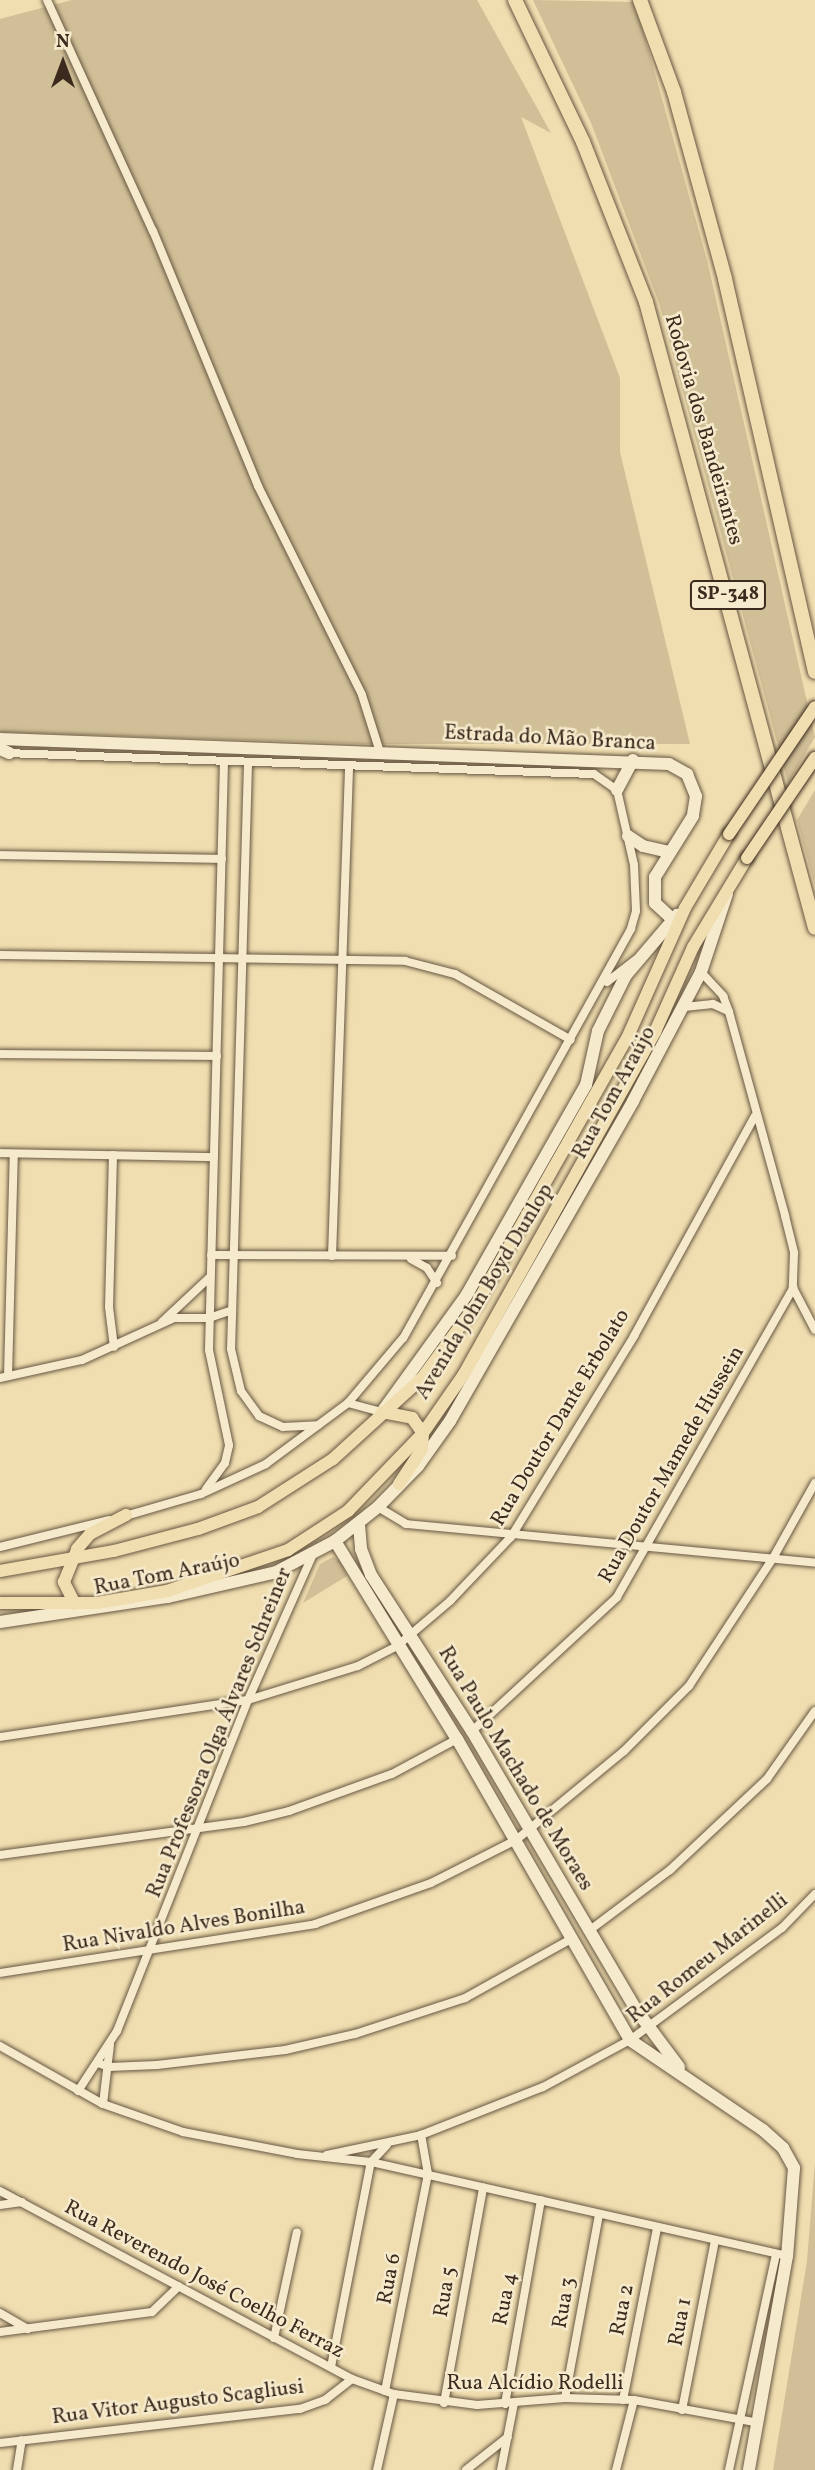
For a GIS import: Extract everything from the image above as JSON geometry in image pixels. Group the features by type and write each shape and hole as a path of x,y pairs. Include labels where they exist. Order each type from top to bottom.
{"highway":[{"name":"Rodovia dos Bandeirantes","path":"515,0 583,142 646,302 815,928"},
{"name":"SP-348","path":"640,0 674,92 733,313 815,673"},
{"path":"651,0 674,92"}],"main road":[{"name":"Avenida John Boyd Dunlop","path":"0,1571 72,1560 198,1529 258,1507 333,1459 422,1378 477,1303 629,1034 685,908 729,834 815,707"},
{"name":"Avenida John Boyd Dunlop","path":"0,1603 97,1603 192,1584 256,1564 318,1532 348,1511 423,1433 503,1308 655,1032 693,947 747,858 815,758"},
{"path":"383,1412 412,1418 423,1433 422,1449 399,1484"},
{"path":"75,1604 64,1583 72,1560 90,1534 126,1515"},
{"path":"182,1594 192,1584"},
{"path":"97,1603 111,1607"}],"street":[{"path":"47,0 153,231 258,486 362,695 380,752"},
{"name":"Estrada do Mão Branca","path":"0,738 633,760 679,767 693,782 696,796 693,816 668,852 652,891 661,913 672,919"},
{"path":"3,752 248,764 594,774 617,790"},
{"path":"0,1548 201,1494 266,1464 348,1403 403,1338 437,1283 602,988 636,911 628,836 617,790 633,760"},
{"path":"201,1494 225,1464 229,1446 209,1350 224,763"},
{"path":"248,764 232,1310 235,1369 248,1404 259,1416 283,1427 324,1423"},
{"path":"332,1256 349,766"},
{"path":"628,836 643,846 668,852"},
{"path":"0,855 222,859"},
{"name":"Rua Tom Araújo","path":"399,1484 450,1421 684,1007 701,972 729,887"},
{"path":"602,988 635,960 685,908"},
{"path":"0,955 343,960 431,965 571,1041"},
{"path":"348,1403 383,1412 466,1297 586,1085 598,1031 635,960"},
{"path":"701,972 723,996 729,1012 794,1253 793,1288 815,1330"},
{"path":"684,1007 713,1004 729,1012"},
{"path":"0,1054 217,1056"},
{"name":"Rua Doutor Dante Erbolato","path":"0,1737 248,1700 358,1666 397,1646 477,1575 511,1537 634,1336 755,1116"},
{"path":"0,1153 214,1157"},
{"path":"14,1154 4,1377 82,1360 159,1324 185,1317 209,1318 232,1310"},
{"path":"113,1155 108,1307 114,1347"},
{"path":"211,1255 452,1256"},
{"path":"401,1257 423,1265 437,1283"},
{"path":"159,1324 210,1277"},
{"name":"Rua Doutor Mamede Hussein","path":"472,1731 617,1597 793,1288"},
{"name":"Rua Nivaldo Alves Bonilha","path":"0,1973 315,1924 431,1883 516,1840 624,1751 689,1686 773,1558 815,1483"},
{"path":"335,1541 359,1525 399,1484"},
{"path":"378,1507 406,1524 511,1537 815,1563"},
{"name":"Rua Paulo Machado de Moraes","path":"359,1525 364,1560 472,1731 650,2030 688,2077"},
{"name":"Rua Tom Araújo","path":"0,1622 111,1607 276,1572 335,1541"},
{"name":"Rua Paulo Machado de Moraes","path":"335,1541 397,1646 457,1739 630,2040"},
{"name":"Rua Professora Olga Álvares Schreiner","path":"78,2091 110,2041 202,1825 248,1700 313,1554"},
{"path":"590,1930 670,1870 767,1779 815,1711"},
{"path":"0,1855 202,1825 244,1822 341,1795 457,1739"},
{"name":"Rua Romeu Marinelli","path":"317,2156 387,2145 421,2136 543,2087 650,2030 782,1928 815,1894"},
{"path":"98,2063 109,2067 285,2050 355,2034 465,1998 571,1939"},
{"path":"630,2040 763,2130 783,2148 794,2168 759,2423 749,2470"},
{"name":"Rua Professora Olga Álvares Schreiner","path":"103,2104 110,2041"},
{"name":"Rua Romeu Marinelli","path":"0,2046 103,2104 183,2132 317,2156 371,2162 782,2255"},
{"path":"421,2136 428,2174"},
{"path":"331,2367 371,2162 387,2145"},
{"name":"Rua 6","path":"377,2470 428,2174"},
{"name":"Rua 5","path":"444,2403 483,2188"},
{"name":"Rua Reverendo José Coelho Ferraz","path":"0,2191 352,2379 390,2393"},
{"name":"Rua 4","path":"501,2470 541,2200"},
{"path":"0,2205 22,2202"},
{"name":"Rua 3","path":"565,2398 599,2214"},
{"name":"Rua 2","path":"623,2400 657,2228"},
{"path":"274,2338 297,2232"},
{"name":"Rua 1","path":"682,2410 715,2241"},
{"path":"729,2470 782,2255"},
{"path":"0,2332 152,2312 179,2286"},
{"path":"0,2313 28,2329"},
{"name":"Rua Vitor Augusto Scagliusi","path":"0,2443 300,2409 325,2400 352,2379"},
{"name":"Rua Alcídio Rodelli","path":"390,2393 444,2403 510,2403 565,2398 634,2400 759,2423"},
{"path":"616,2470 634,2400"},
{"path":"466,2470 508,2437"},
{"path":"17,2470 22,2440"}],"shaded area":[{"path":"72,0 477,0 551,133 521,117 620,378 620,452 690,744 366,744 0,732 0,19"},
{"path":"533,0 635,2 707,260 815,737 788,783 659,303 591,123"},
{"path":"815,790 815,886 797,820"},
{"path":"333,1557 341,1562 347,1576 303,1603 320,1564"},
{"path":"815,2162 815,2470 773,2470 807,2261"}]}
